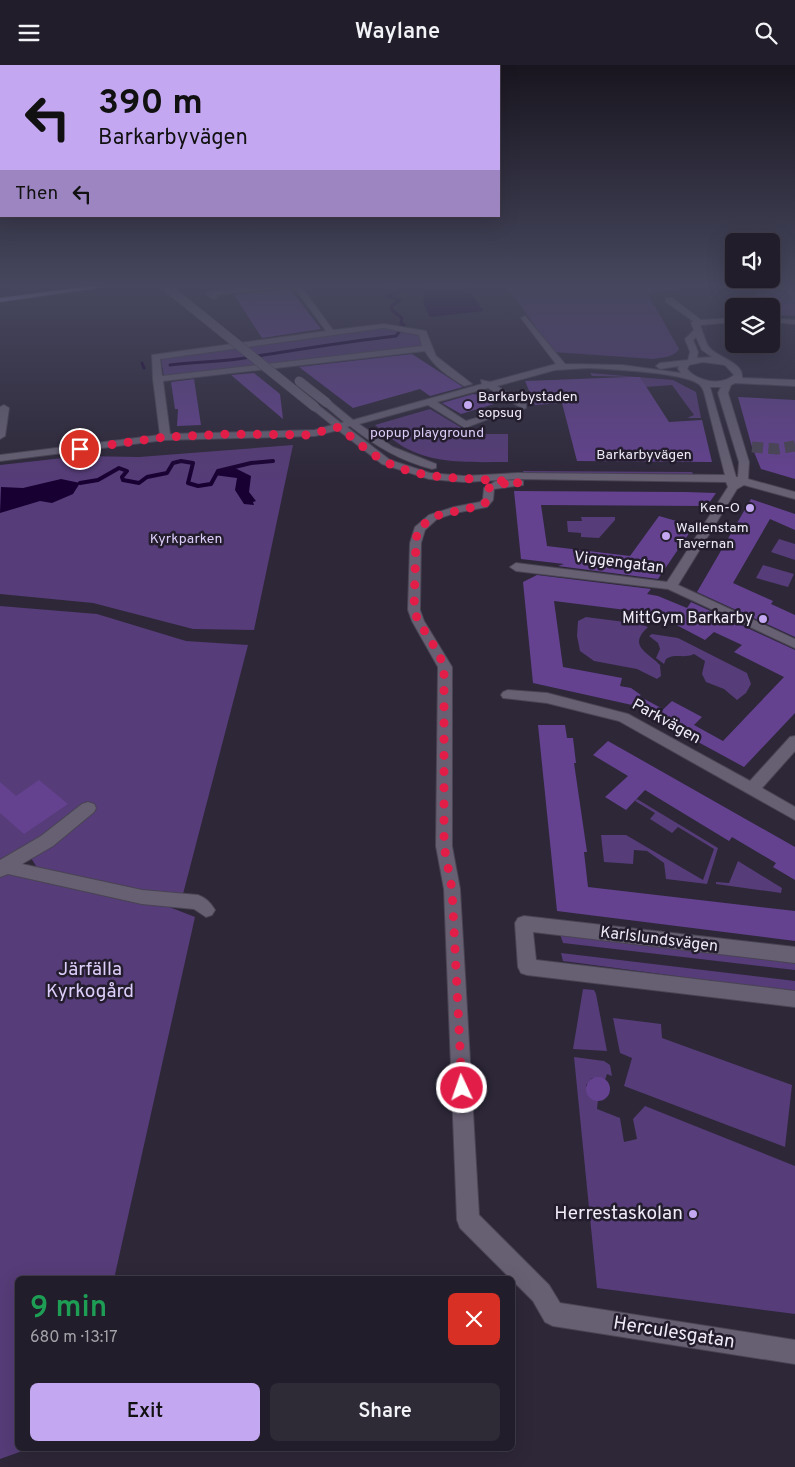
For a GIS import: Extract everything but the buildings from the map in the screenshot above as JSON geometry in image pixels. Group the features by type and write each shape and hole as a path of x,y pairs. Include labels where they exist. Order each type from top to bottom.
{"street":[{"path":"165,437 155,357 194,350"},
{"path":"244,350 314,407 343,423 428,401 485,382 560,364 591,361 659,366 708,359 724,362"},
{"path":"260,350 327,403 343,423"},
{"path":"157,379 405,350"},
{"path":"427,350 434,361 467,384"},
{"path":"550,350 560,364 661,372 703,382 733,378 795,379"},
{"path":"688,377 682,369 689,362 693,350"},
{"path":"708,350 724,362 733,378"},
{"path":"733,378 795,383"},
{"path":"671,586 736,478 745,447 723,393 733,378"},
{"path":"0,458 165,437 306,435 467,384 485,382 523,407"},
{"path":"703,382 709,393 722,445 736,478"},
{"path":"428,401 465,425 483,419"},
{"path":"0,436 4,408"},
{"name":"Barkarbyvägen","path":"343,423 373,454 405,470 429,476 491,475 519,479 711,484 736,478 795,495"},
{"path":"722,445 745,447"},
{"name":"Barkarbyvägen","path":"491,475 518,469 736,478 795,488"},
{"name":"Barkarbyvägen","path":"736,478 763,493 795,504"},
{"name":"Herculesgatan","path":"519,479 496,484 489,488 488,500 483,505 435,516 422,523 416,539 412,599 418,621 438,650 444,667 444,846 452,889 468,1221 541,1293 553,1314 795,1353"},
{"name":"Viggengatan","path":"516,567 671,586 795,644"},
{"name":"Parkvägen","path":"508,695 547,698 623,717 795,814"},
{"path":"752,789 795,741"},
{"path":"0,869 47,841 88,808"},
{"path":"0,869 6,867 142,897 198,902 206,910"},
{"name":"Karlslundsvägen","path":"795,955 524,923 526,967 795,999"}],"green space":[{"path":"218,350 392,350 164,376 161,359"},
{"path":"552,350 678,350 671,356 654,359"},
{"path":"590,373 637,377 592,376"},
{"path":"640,377 673,380 696,392 701,418 687,418 694,415 672,385 646,387"},
{"name":"popup playground","path":"430,409 472,434 508,434 508,462 452,461 424,456 399,444 375,425"},
{"name":"Kyrkparken","path":"293,445 254,630 193,629 93,603 0,594 0,465 81,456 139,457"},
{"path":"523,471 692,472 693,474 524,473"},
{"path":"581,517 615,517 615,520 599,538 581,537 581,533 568,532 567,521 582,521"},
{"path":"779,539 795,544 795,560 771,552"},
{"path":"763,565 794,574 788,587 756,578"},
{"path":"0,606 97,614 186,641 248,645 183,894 137,889 38,869 24,847 0,859"},
{"path":"586,617 640,624 648,627 639,639 639,644 660,665 661,676 657,679 637,669 594,661 580,651 577,636 578,621"},
{"path":"652,634 678,638 747,673 751,684 746,693 737,700 724,689 706,682 702,674 705,661 694,654 669,657 664,664 656,658 660,649 658,643 649,636"},
{"path":"637,799 718,848 707,884 666,879 664,863 647,851 634,850 633,864 604,862 601,835 626,835 703,880 714,849 678,827 672,833 650,819 655,813 635,801"},
{"path":"738,861 782,888 781,893 716,884 716,882 729,883"},
{"name":"Järfälla Kyrkogård","path":"9,871 159,903 195,917 115,1276 15,1276 15,1451 22,1451 0,1459 0,874"},
{"path":"560,934 795,961 795,970 563,943"},
{"path":"561,953 795,981 795,992 563,961"},
{"path":"583,989 594,990 596,994 607,1051 573,1049"},
{"path":"613,1018 661,1024 662,1038 792,1085 785,1147 624,1086 632,1058 620,1053"},
{"path":"574,1057 604,1061 610,1065 612,1076 607,1074 605,1080 592,1078 586,1085 586,1088 591,1096 598,1100 597,1109 620,1118 624,1142 637,1139 633,1119 645,1106 795,1166 795,1314 597,1288"}],"shaded area":[{"path":"235,468 251,476 249,492 256,501 253,502 254,505 244,504 235,490 237,478 214,475 218,471"},
{"path":"61,479 80,483 73,494 52,503 40,501 0,513 1,487 23,488"}],"waterway":[{"path":"170,365 238,359 294,350"},
{"path":"142,363 144,368"},
{"path":"80,483 98,480 119,468 127,471 122,477 123,480 139,483 147,477 167,473 173,463 181,461 193,463 188,483 198,486 211,484 218,471 251,463 273,461"}],"tunnel":[{"path":"752,447 777,449 795,446"}],"place":[{"name":"Barkarbystaden sopsug","path":"468,405"},
{"name":"Ken-O","path":"750,508"},
{"name":"Wallenstam Tavernan","path":"666,536"},
{"name":"MittGym Barkarby","path":"763,619"},
{"name":"Herrestaskolan","path":"693,1214"}],"route":[{"path":"80,449 165,437 229,434 306,435 339,427 373,454 405,470 429,476 491,479 519,483 491,486 489,488 488,500 483,505 435,516 422,523 416,539 412,599 414,611 418,621 438,650 444,667 444,846 452,889 462,1088"}]}
